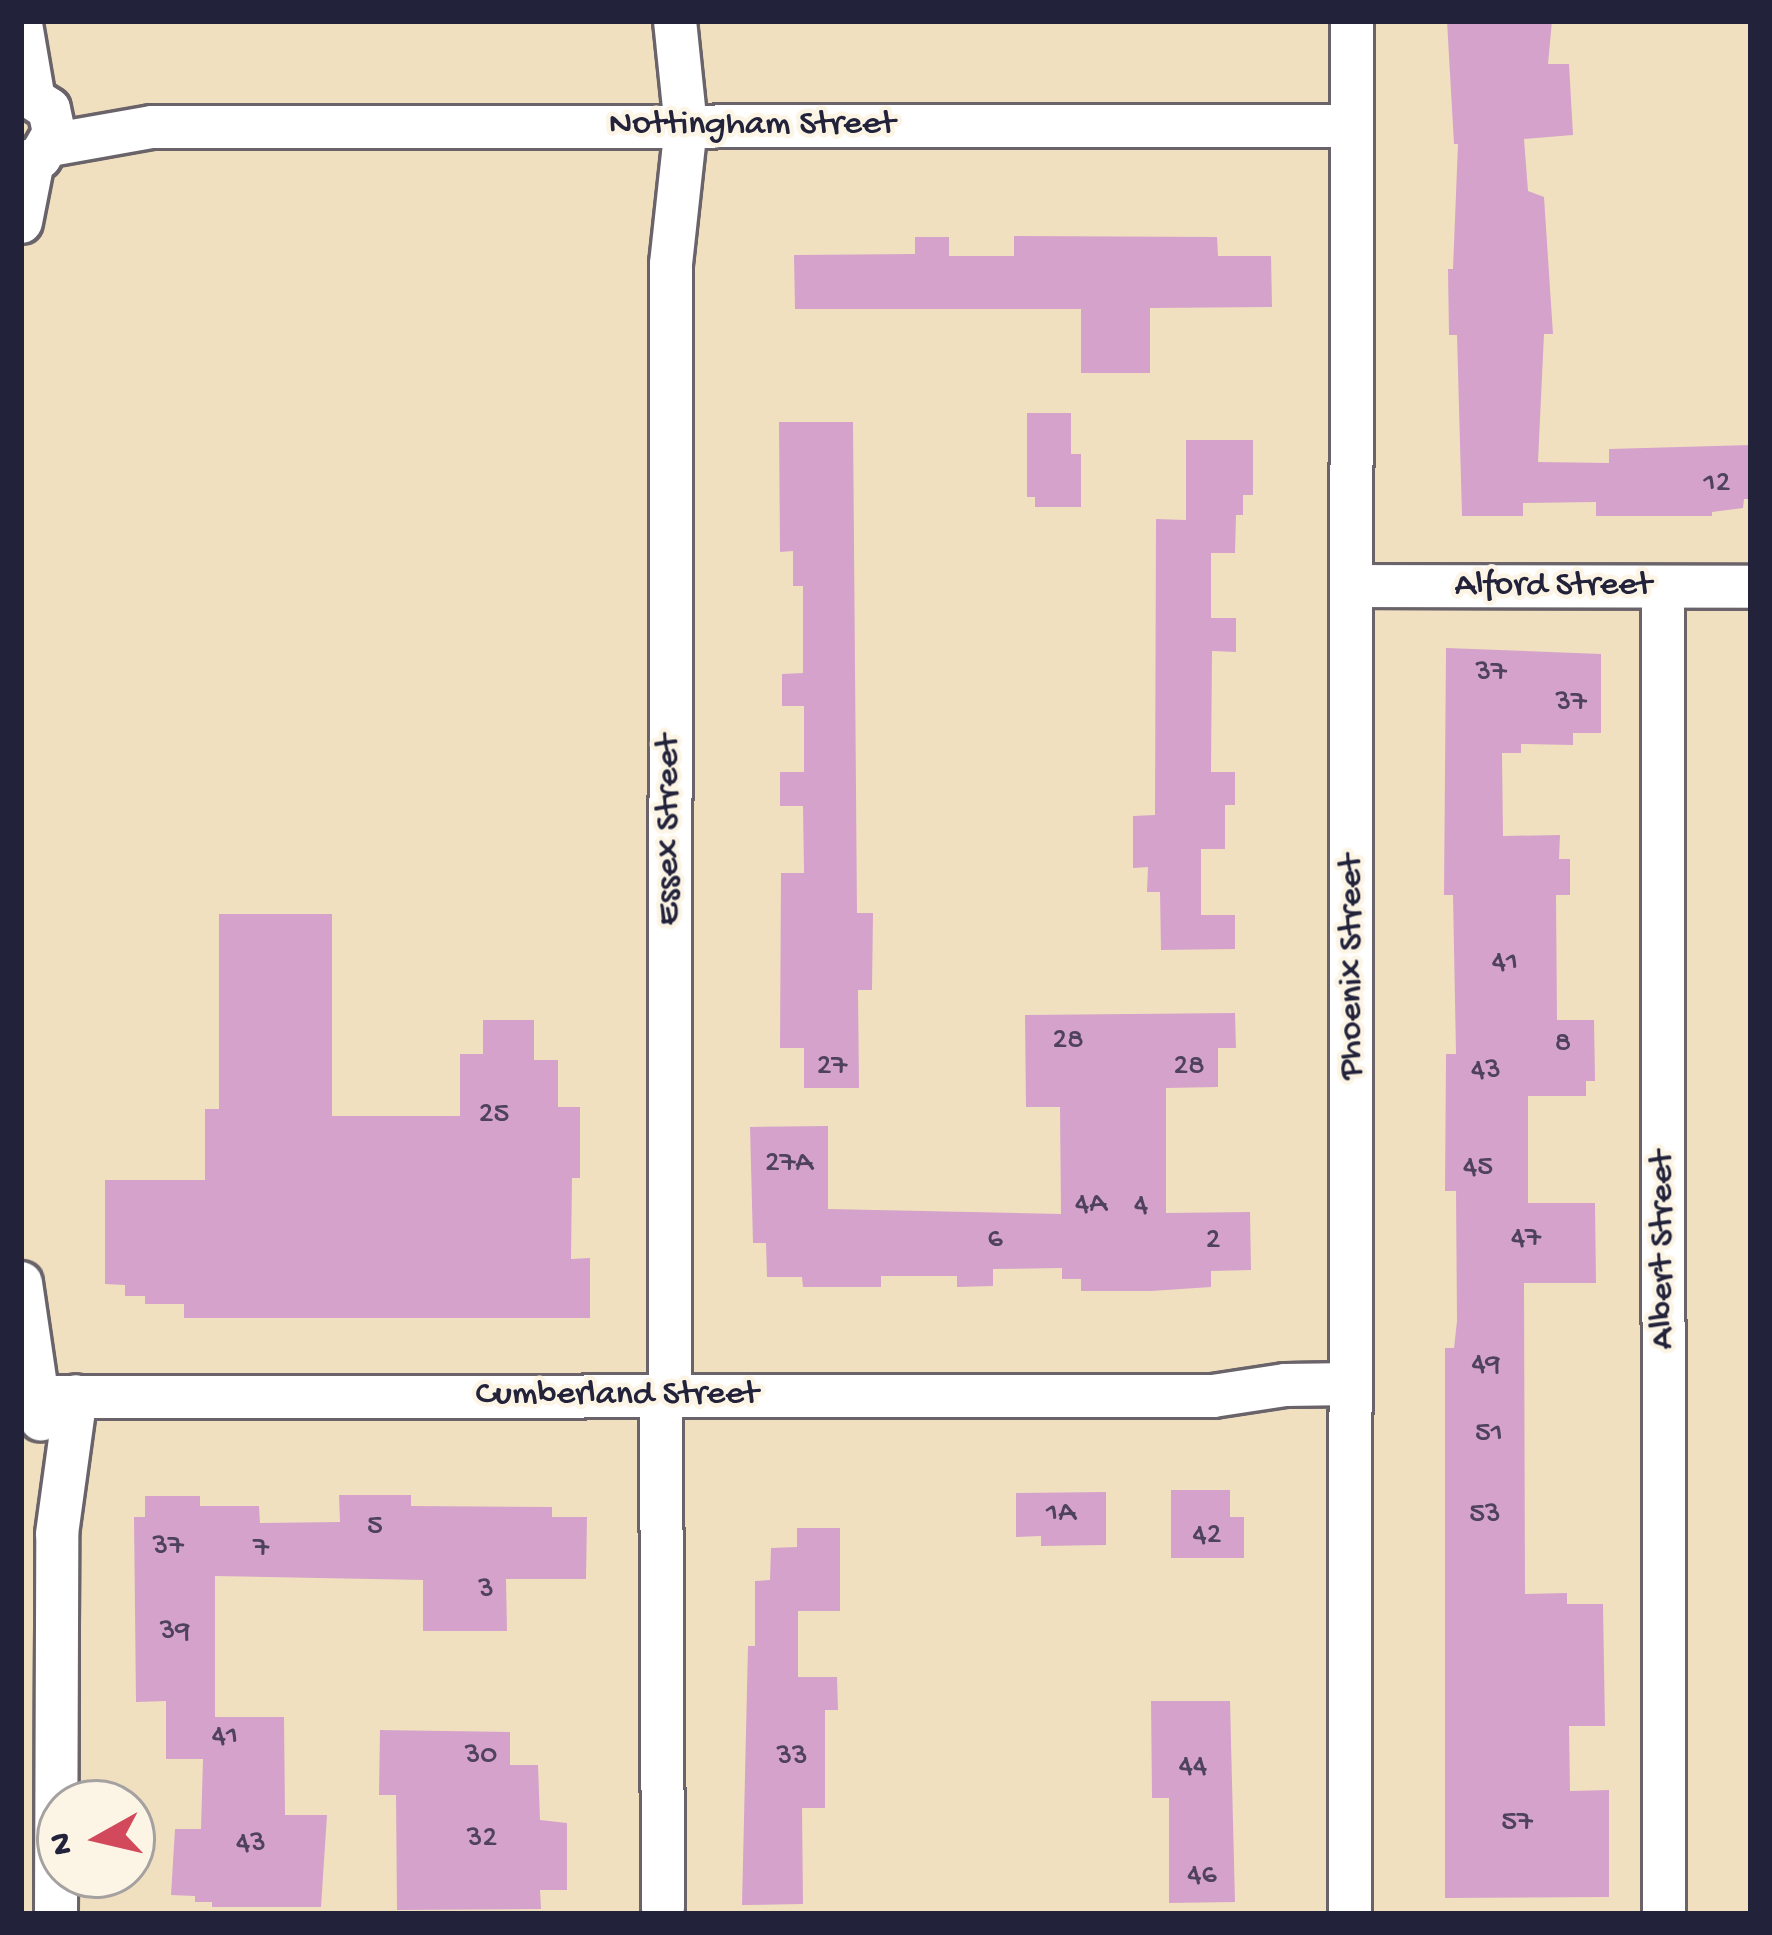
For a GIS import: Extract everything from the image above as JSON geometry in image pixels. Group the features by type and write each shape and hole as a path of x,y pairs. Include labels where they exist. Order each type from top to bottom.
{"street":[{"name":"Essex Street","path":"665,21 670,127"},
{"name":"Essex Street","path":"663,1908 670,127 675,21"},
{"name":"Phoenix Street","path":"1350,1914 1352,21"},
{"path":"21,24 35,127 21,222"},
{"name":"Nottingham Street","path":"35,127 1352,126"},
{"name":"Alford Street","path":"1354,586 1751,587"},
{"name":"Albert Street","path":"1664,587 1664,1914"},
{"path":"21,1283 45,1396 57,1534 56,1914"},
{"name":"Cumberland Street","path":"45,1396 1213,1396 1285,1385 1351,1397"}],"building":[{"path":"1447,21 1552,21 1548,64 1569,64 1573,135 1524,139 1528,191 1544,197 1553,334 1544,334 1538,462 1609,463 1609,449 1751,445 1751,499 1744,499 1743,508 1712,512 1712,516 1596,516 1596,502 1523,503 1523,516 1462,516 1457,335 1449,335 1448,269 1453,269 1458,144 1454,144"},
{"path":"1014,236 1217,237 1218,256 1271,256 1272,307 1150,308 1150,373 1081,373 1081,309 795,309 794,255 915,254 915,237 949,237 949,256 1014,256"},
{"path":"1027,413 1071,413 1071,454 1081,454 1081,507 1035,507 1035,497 1027,497"},
{"path":"779,422 853,422 857,913 873,913 872,990 858,990 859,1088 804,1088 804,1048 780,1048 781,873 804,873 803,806 780,806 780,772 804,772 804,706 782,706 782,674 803,673 803,586 793,586 793,551 780,552"},
{"path":"1186,440 1253,440 1253,495 1243,495 1243,515 1236,515 1235,553 1211,553 1211,618 1236,618 1236,652 1212,651 1211,772 1235,772 1235,805 1225,805 1225,849 1201,849 1201,915 1235,915 1235,949 1161,950 1160,892 1147,892 1148,867 1133,868 1133,816 1155,815 1156,519 1186,520"},
{"path":"1446,648 1601,654 1601,733 1573,733 1573,745 1521,744 1521,753 1502,753 1503,836 1560,835 1559,859 1570,859 1570,895 1556,895 1557,1020 1594,1020 1595,1081 1586,1081 1586,1096 1528,1096 1528,1203 1595,1203 1596,1283 1524,1283 1525,1594 1567,1593 1567,1604 1603,1604 1605,1726 1569,1726 1570,1791 1609,1790 1609,1897 1445,1898 1445,1348 1454,1348 1457,1321 1456,1191 1445,1191 1446,1054 1456,1054 1453,895 1444,895"},
{"path":"219,914 332,914 332,1116 460,1116 460,1054 483,1054 483,1020 534,1020 534,1060 558,1060 558,1107 580,1107 580,1178 572,1178 571,1259 590,1258 590,1318 184,1318 184,1304 145,1304 145,1296 125,1296 125,1285 105,1284 105,1180 205,1180 205,1109 219,1109"},
{"path":"1235,1013 1236,1048 1218,1048 1218,1087 1166,1088 1166,1213 1250,1212 1251,1270 1211,1271 1211,1287 1151,1291 1081,1291 1081,1279 1062,1279 1062,1268 993,1269 993,1286 957,1287 957,1276 881,1276 881,1287 803,1287 802,1277 767,1277 766,1243 753,1243 750,1127 828,1126 828,1209 1061,1214 1060,1107 1026,1107 1025,1015"},
{"path":"1171,1490 1230,1490 1230,1517 1244,1517 1244,1558 1171,1558"},
{"path":"1106,1492 1106,1545 1041,1546 1041,1536 1016,1537 1016,1493"},
{"path":"339,1495 411,1495 411,1506 552,1507 552,1517 587,1517 586,1579 506,1579 507,1631 423,1631 423,1580 215,1576 215,1717 284,1717 285,1815 327,1815 321,1907 212,1907 212,1902 195,1902 195,1896 171,1895 175,1829 201,1829 203,1759 166,1759 166,1701 136,1702 134,1517 145,1517 145,1496 200,1496 200,1506 259,1506 260,1523 340,1522"},
{"path":"797,1528 840,1528 840,1611 798,1611 798,1677 837,1677 838,1710 825,1710 825,1808 802,1808 803,1904 742,1905 748,1646 755,1646 755,1581 770,1580 771,1548 797,1547"},
{"path":"1151,1701 1230,1701 1235,1902 1169,1903 1169,1798 1152,1798"},
{"path":"380,1730 510,1732 510,1765 538,1765 540,1820 567,1823 567,1890 540,1890 541,1909 397,1910 396,1795 379,1795"}]}
